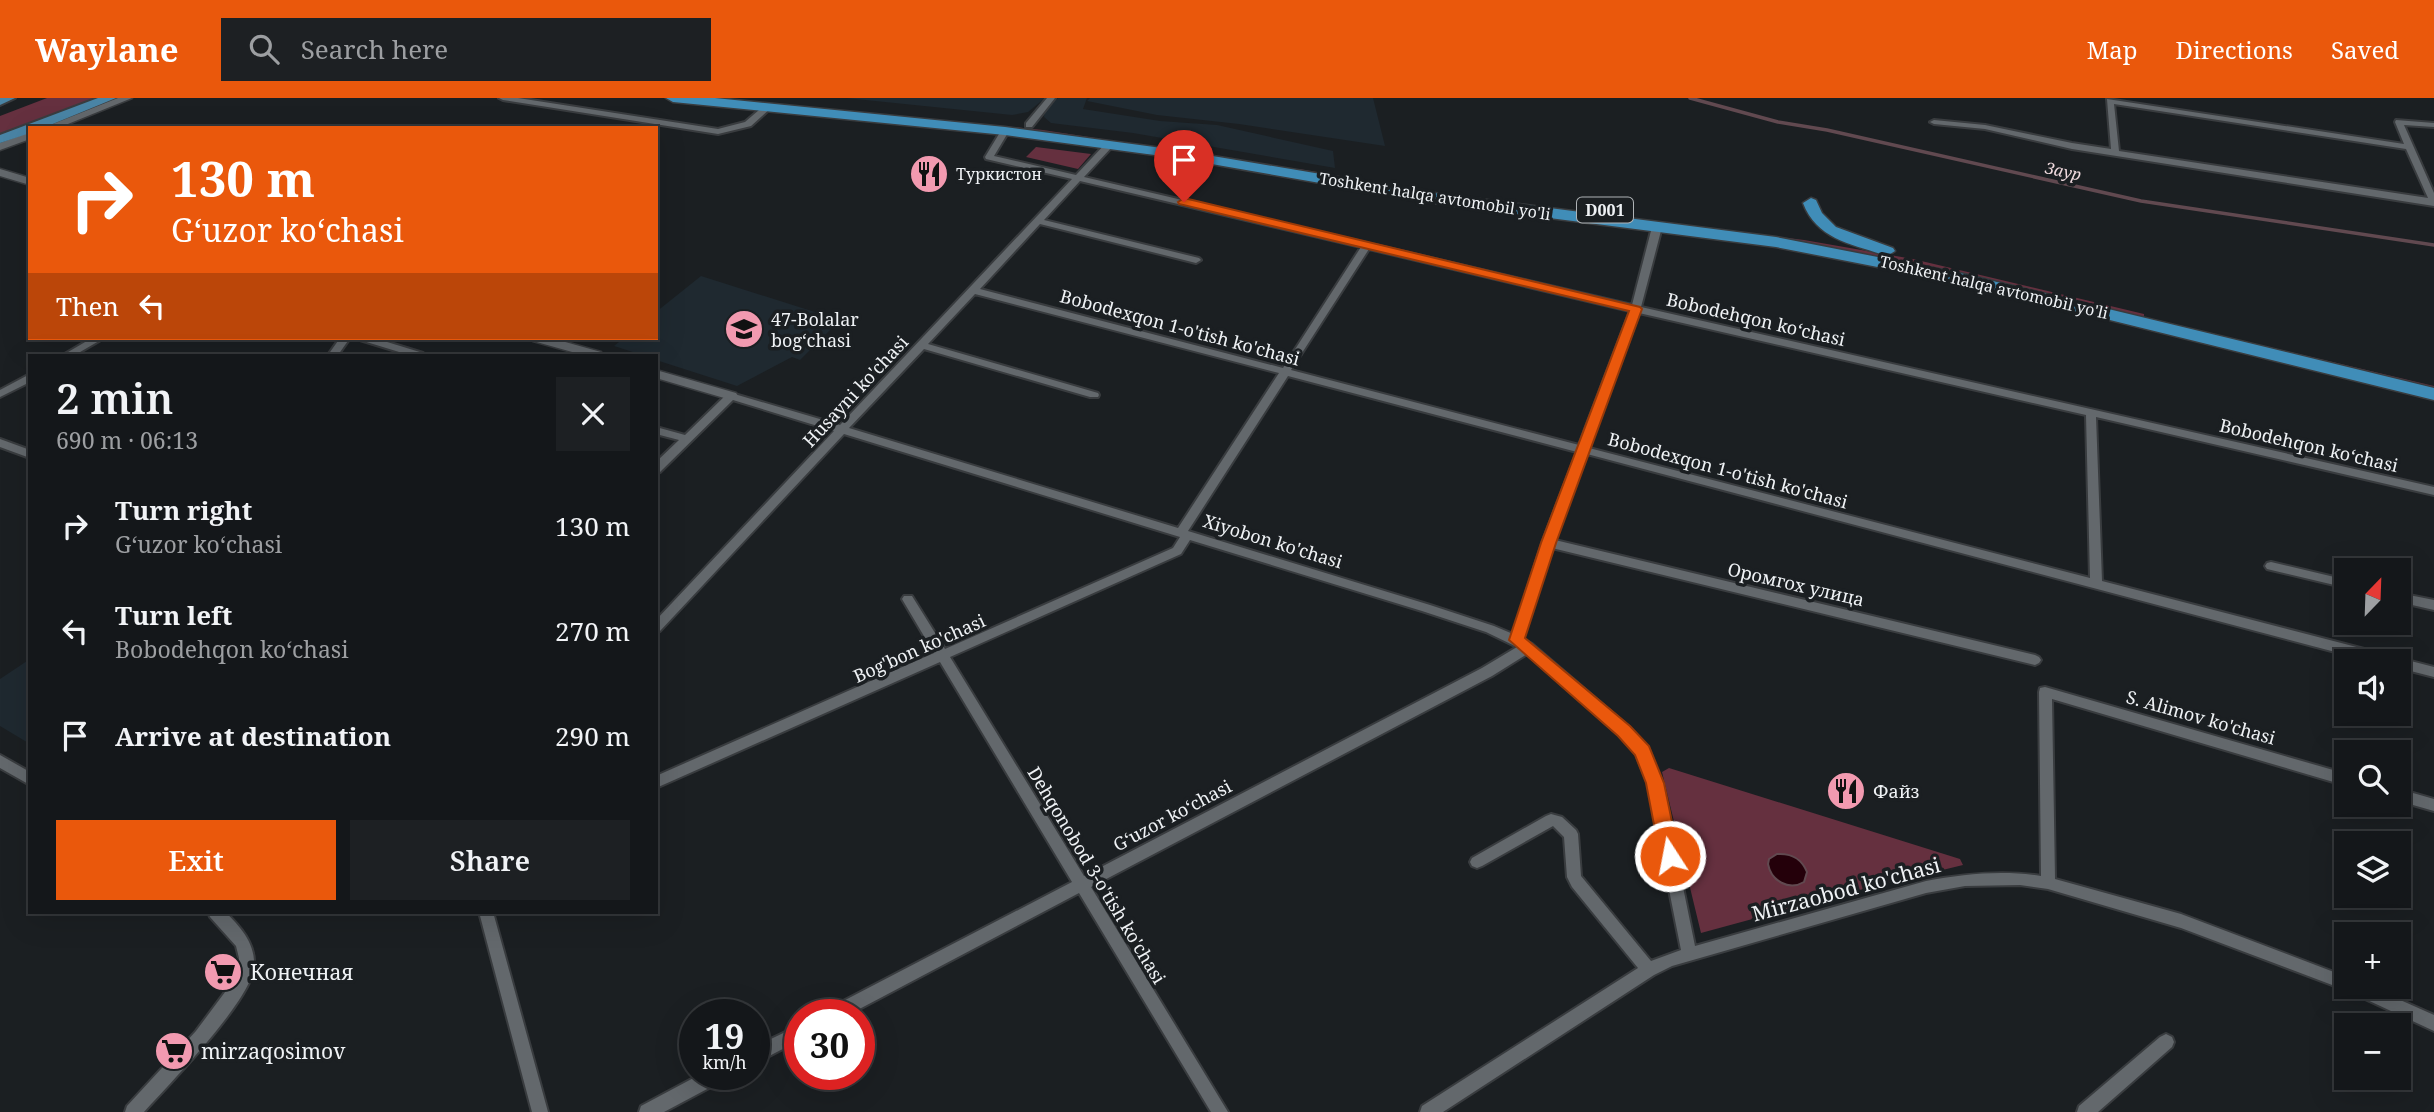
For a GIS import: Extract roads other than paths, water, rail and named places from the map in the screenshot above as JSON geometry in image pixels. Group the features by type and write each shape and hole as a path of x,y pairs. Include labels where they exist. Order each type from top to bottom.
{"highway":[{"name":"Toshkent halqa avtomobil yo'li","path":"673,98 770,102 1029,125 1285,167 1428,198 1776,242 1900,264 2434,381"},
{"name":"Toshkent halqa avtomobil yo'li","path":"770,102 1785,233 1889,251 2164,320 2434,394"},
{"path":"1811,203 1818,220 1829,228 1889,251"}],"main road":[{"path":"0,101 9,98"},
{"path":"36,126 110,98"},
{"path":"52,126 89,106"},
{"path":"0,139 28,129"}],"street":[{"path":"53,126 127,98"},
{"path":"503,98 718,132 748,124 770,102"},
{"path":"1029,125 1051,98"},
{"path":"2115,152 2110,102 2410,147"},
{"path":"1934,122 1984,127 2115,152 2434,203"},
{"path":"2434,125 2399,122 2434,203"},
{"path":"989,157 1005,131"},
{"path":"0,147 28,136"},
{"name":"Husayni ko'chasi","path":"658,626 1110,145"},
{"name":"Bobodehqon koʻchasi","path":"989,157 1636,309 2434,491"},
{"path":"0,172 28,181"},
{"path":"1038,221 1196,260"},
{"path":"1523,644 1548,543 1636,309 1657,227"},
{"name":"Bog'bon ko'chasi","path":"658,781 1177,551 1184,534 1367,245"},
{"name":"Bobodexqon 1-o'tish ko'chasi","path":"973,290 2347,649"},
{"path":"75,354 96,340"},
{"path":"370,340 416,354"},
{"path":"545,340 593,354"},
{"path":"922,345 1094,395"},
{"name":"Xiyobon ko'chasi","path":"658,375 1426,608 1523,644 1624,731 1642,751 1655,783 1689,953"},
{"path":"0,394 28,378"},
{"path":"658,467 731,397"},
{"path":"2091,414 2096,583"},
{"path":"658,431 687,439"},
{"path":"0,443 28,453"},
{"name":"Оромгох улица","path":"1548,543 2035,660"},
{"path":"2271,566 2334,581"},
{"name":"Dehqonobod 3-o'tish ko'chasi","path":"908,599 1220,1112"},
{"path":"2412,600 2434,605"},
{"name":"Gʻuzor koʻchasi","path":"863,999 1487,672 1523,644"},
{"name":"Bobodexqon 1-o'tish ko'chasi","path":"2411,666 2434,672"},
{"name":"S. Alimov ko'chasi","path":"2048,883 2045,692 2334,776"},
{"path":"0,761 28,778"},
{"path":"2411,798 2434,805"},
{"path":"1477,862 1551,820 1557,821 1571,834 1574,877 1577,882 1648,970"},
{"name":"Mirzaobod ko'chasi","path":"1428,1112 1648,970 1689,953 1926,887 1992,879 2048,883 2181,921 2334,979"},
{"path":"134,1112 202,1036 243,979 247,949 239,935 217,914"},
{"path":"487,914 540,1112"},
{"path":"2381,999 2434,1023"},
{"path":"2085,1112 2166,1042"},
{"path":"646,1112 688,1090"}],"waterway":[{"name":"Заур","path":"1690,98 1778,122 1827,130 2141,201 2434,245"}],"place":[{"name":"Туркистон","path":"929,174"},
{"name":"47-Bolalar bogʻchasi","path":"744,329"},
{"name":"Файз","path":"1846,791"},
{"name":"Конечная","path":"223,972"},
{"name":"mirzaqosimov","path":"174,1051"}]}
